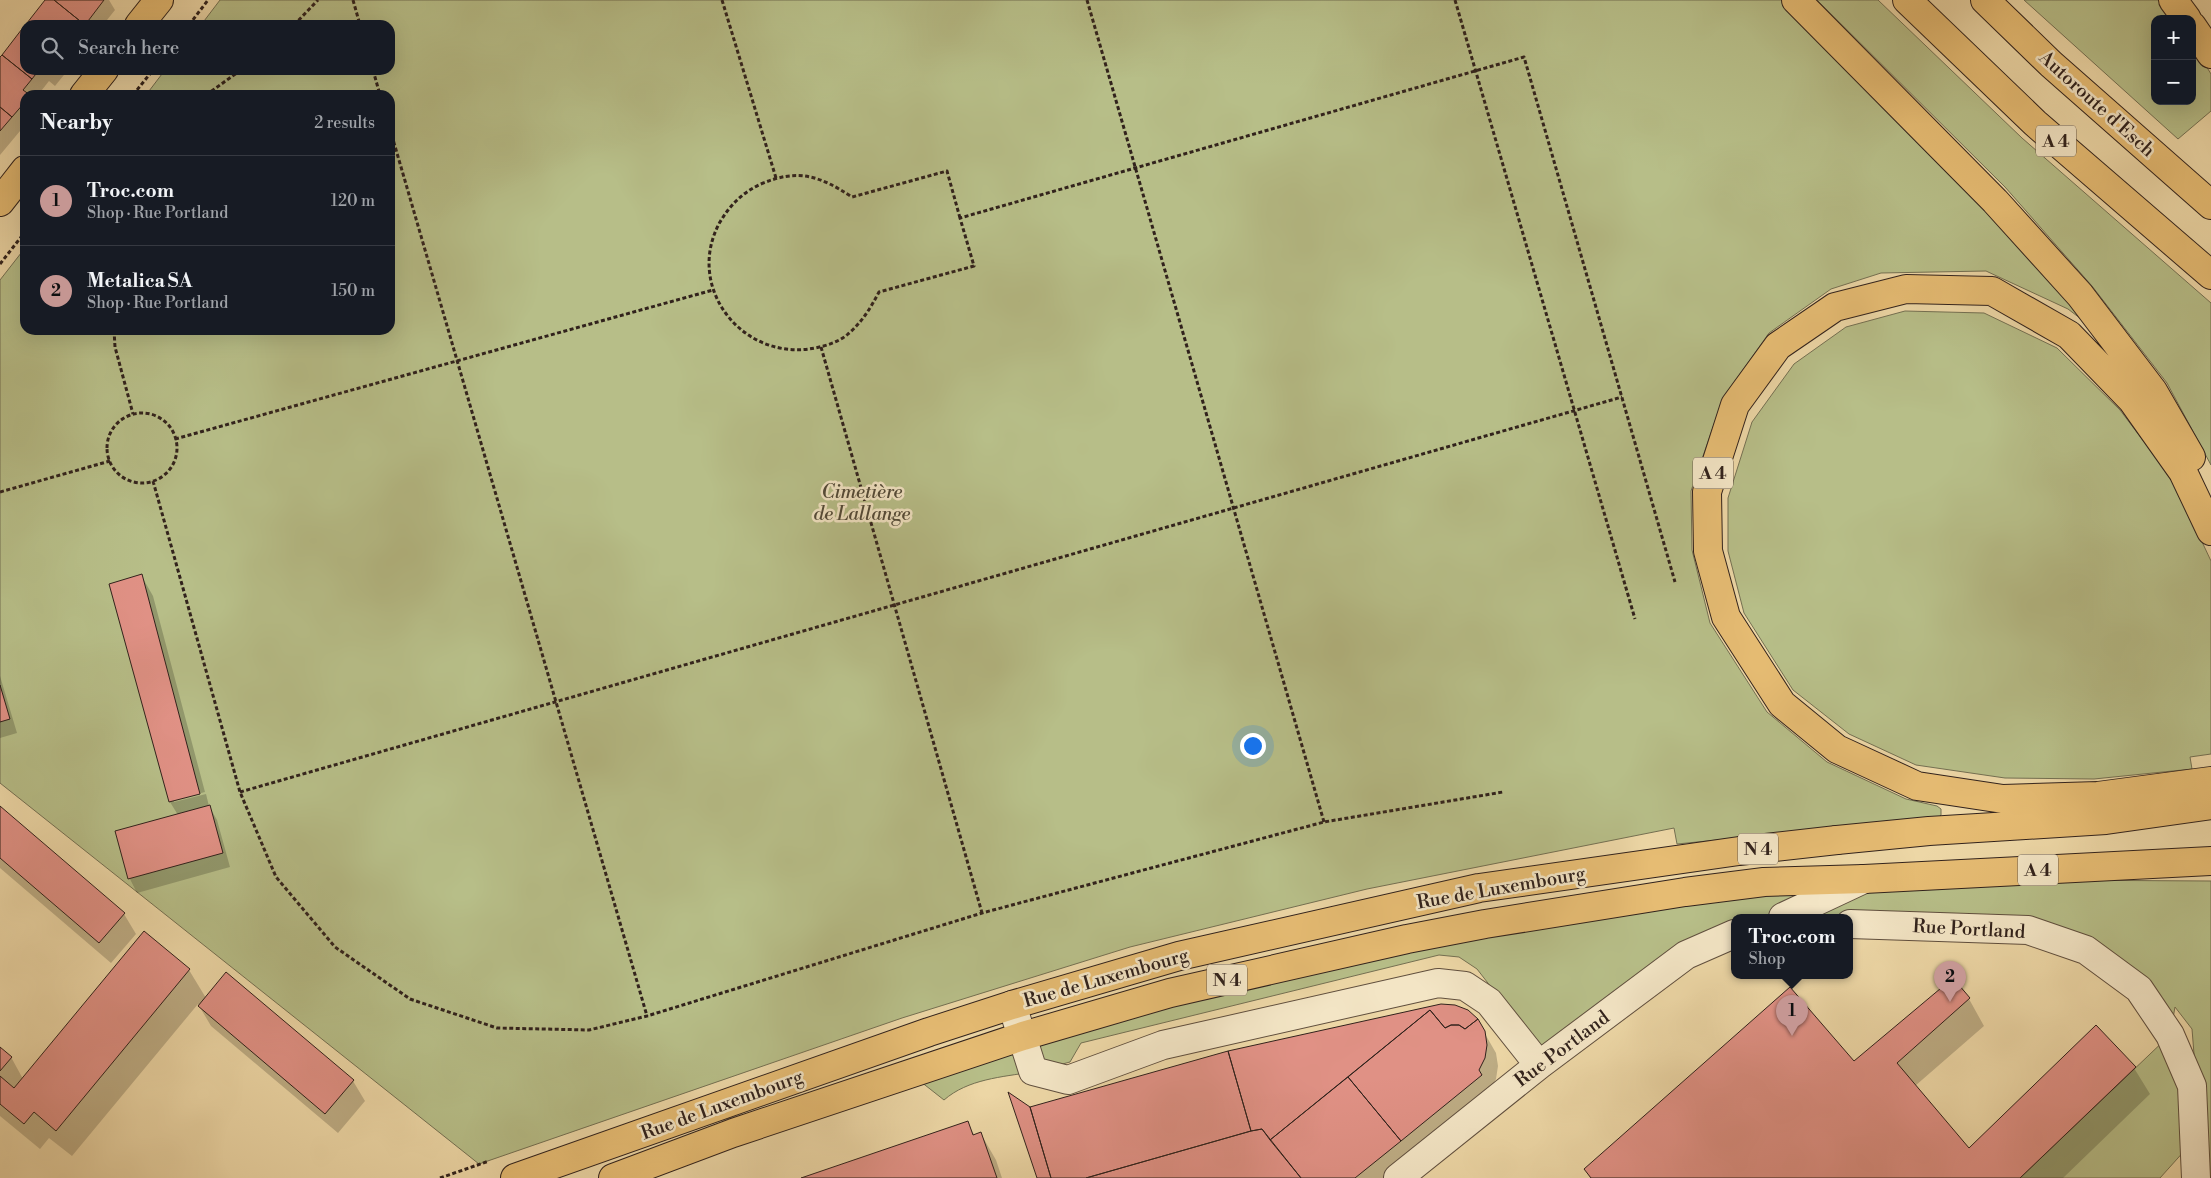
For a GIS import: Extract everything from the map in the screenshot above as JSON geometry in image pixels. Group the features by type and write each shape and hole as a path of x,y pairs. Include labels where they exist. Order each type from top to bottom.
{"main road":[{"path":"143,20 159,0"},
{"path":"1796,0 1995,200 2080,295 2153,391 2211,491"},
{"name":"A 4","path":"1907,0 2035,123 2211,276"},
{"name":"Autoroute d'Esch","path":"1985,0 2051,64 2211,205"},
{"path":"2173,0 2184,15"},
{"path":"2196,32 2211,54"},
{"path":"88,90 100,75"},
{"path":"0,202 20,176"},
{"name":"A 4","path":"2211,530 2183,472 2132,400 2069,335 1992,292 1906,289 1897,291 1834,307 1778,346 1735,405 1707,492 1708,552 1726,617 1782,704 1837,749 1917,786 2003,799 2098,796 2211,781"},
{"name":"Rue de Luxembourg","path":"515,1178 929,1032 1012,1005 1179,956 1479,888 1739,851 1929,831 2106,820 2211,805"},
{"path":"1407,939 1485,908 1611,887 1680,860"},
{"name":"A 4","path":"1864,879 2211,861"},
{"name":"Rue de Luxembourg","path":"613,1178 733,1133 1023,1036 1170,993 1407,939 1685,892 1764,882 1864,879"}],"street":[{"path":"1789,914 1864,879"},
{"name":"Rue Portland","path":"1853,924 2028,930 2086,950 2139,990 2170,1035 2192,1086 2196,1178"},
{"name":"Rue Portland","path":"1398,1178 1539,1065 1686,955 1731,935"},
{"path":"1012,1005 1033,1071 1068,1080 1163,1045 1438,983 1465,986 1489,1002 1539,1065"}],"path":[{"path":"192,20 208,0"},
{"path":"299,20 318,0"},
{"path":"353,0 359,20"},
{"path":"722,0 776,178"},
{"path":"1087,0 1324,822"},
{"path":"1454,0 1635,619"},
{"path":"960,218 1524,57 1675,582"},
{"path":"137,90 149,75"},
{"path":"213,90 234,75"},
{"path":"374,75 379,90"},
{"path":"395,146 647,1016"},
{"path":"947,171 974,266 879,292 866,317 846,336 821,348 795,351 768,346 744,334 725,314 713,290 709,262 714,233 728,208 749,189 776,178 802,176 828,181 852,197 947,171"},
{"path":"0,264 20,238"},
{"path":"175,439 713,290"},
{"path":"114,335 114,347 133,414"},
{"path":"821,348 982,913"},
{"path":"240,792 1622,397"},
{"path":"133,414 154,415 167,425 175,439 176,450 170,469 153,482 132,482 123,478 110,461 107,450 111,433 122,419 133,414"},
{"path":"0,492 110,461"},
{"path":"153,482 240,792 276,877 334,947 410,999 497,1028 589,1030 647,1016 982,913 1324,822 1503,792"},
{"path":"440,1178 479,1164"}],"green space":[{"name":"Cimetière de Lallange","path":"220,0 1796,0 2069,301 2085,322 2068,309 1986,271 1881,273 1831,289 1769,333 1723,398 1691,491 1692,550 1710,623 1767,712 1827,762 1906,799 1937,806 1941,809 1941,815 1938,818 1677,844 1674,828 1367,889 1130,947 902,1018 479,1164 0,783 0,280 20,254 20,335 395,335 395,90 150,90 161,75 395,75 395,20 205,20"},
{"path":"1817,0 1878,0 2022,138 2211,303 2211,465 2167,383 2092,286 2005,187"},
{"path":"2024,0 2163,0 2173,15 2151,15 2151,105 2196,105 2196,50 2211,74 2211,111 2178,139"},
{"path":"1905,311 1984,313 2057,348 2120,410 2173,480 2211,561 2211,754 2190,757 2192,769 2094,779 2005,778 1916,765 1849,734 1793,690 1744,613 1728,551 1728,498 1752,422 1794,364 1846,327"},
{"path":"1864,879 2211,881 2211,1178 2204,1178 2192,1029 2175,1007 2170,1035 2086,950 1853,917 1853,914 1731,914 1731,936 1547,1059 1477,969 1459,957 1439,955 1081,1043 1070,1062 1032,1072 974,1083 953,1093 944,1100 911,1074 1378,945"},
{"path":"2170,1035 2195,1139 2160,1178 2020,1178"}],"building":[{"path":"45,0 54,0 79,20 29,20"},
{"path":"54,0 104,0 89,20 79,20"},
{"path":"20,32 20,69 2,55"},
{"path":"2,55 20,69 20,75 27,75 32,79 23,90 20,90 20,108 12,117 0,107 0,57"},
{"path":"27,75 35,75 32,79"},
{"path":"0,107 12,117 0,131"},
{"path":"142,574 200,794 169,802 109,584"},
{"path":"0,685 10,719 0,722"},
{"path":"210,805 223,853 128,879 115,831"},
{"path":"0,806 125,913 99,943 0,858"},
{"path":"144,931 190,969 56,1131 34,1112 24,1124 0,1104 0,1076 14,1088"},
{"path":"226,972 354,1080 325,1114 198,1006"},
{"path":"1953,978 1970,998 1897,1063 1969,1148 2096,1025 2136,1067 2020,1178 1591,1178 1584,1169 1790,987 1854,1061"},
{"path":"1441,1004 1455,1005 1468,1010 1478,1019 1465,1029 1459,1025 1451,1025 1445,1028 1430,1010 1270,1140 1262,1129 1251,1131 1228,1051"},
{"path":"1430,1010 1445,1028 1451,1025 1459,1025 1465,1029 1478,1019 1485,1031 1487,1045 1485,1058 1479,1070 1482,1075 1401,1141 1348,1077"},
{"path":"0,1047 12,1057 0,1071"},
{"path":"1228,1051 1251,1131 1086,1178 1051,1178 1030,1107"},
{"path":"1348,1077 1401,1141 1355,1178 1301,1178 1270,1140"},
{"path":"1008,1092 1030,1107 1051,1178 1037,1178"},
{"path":"968,1121 973,1135 981,1132 997,1178 801,1178"},
{"path":"1262,1129 1301,1178 1086,1178 1251,1131"}],"place":[{"name":"Metalica SA","path":"1950,1002"},
{"name":"Troc.com","path":"1792,1036"}]}
